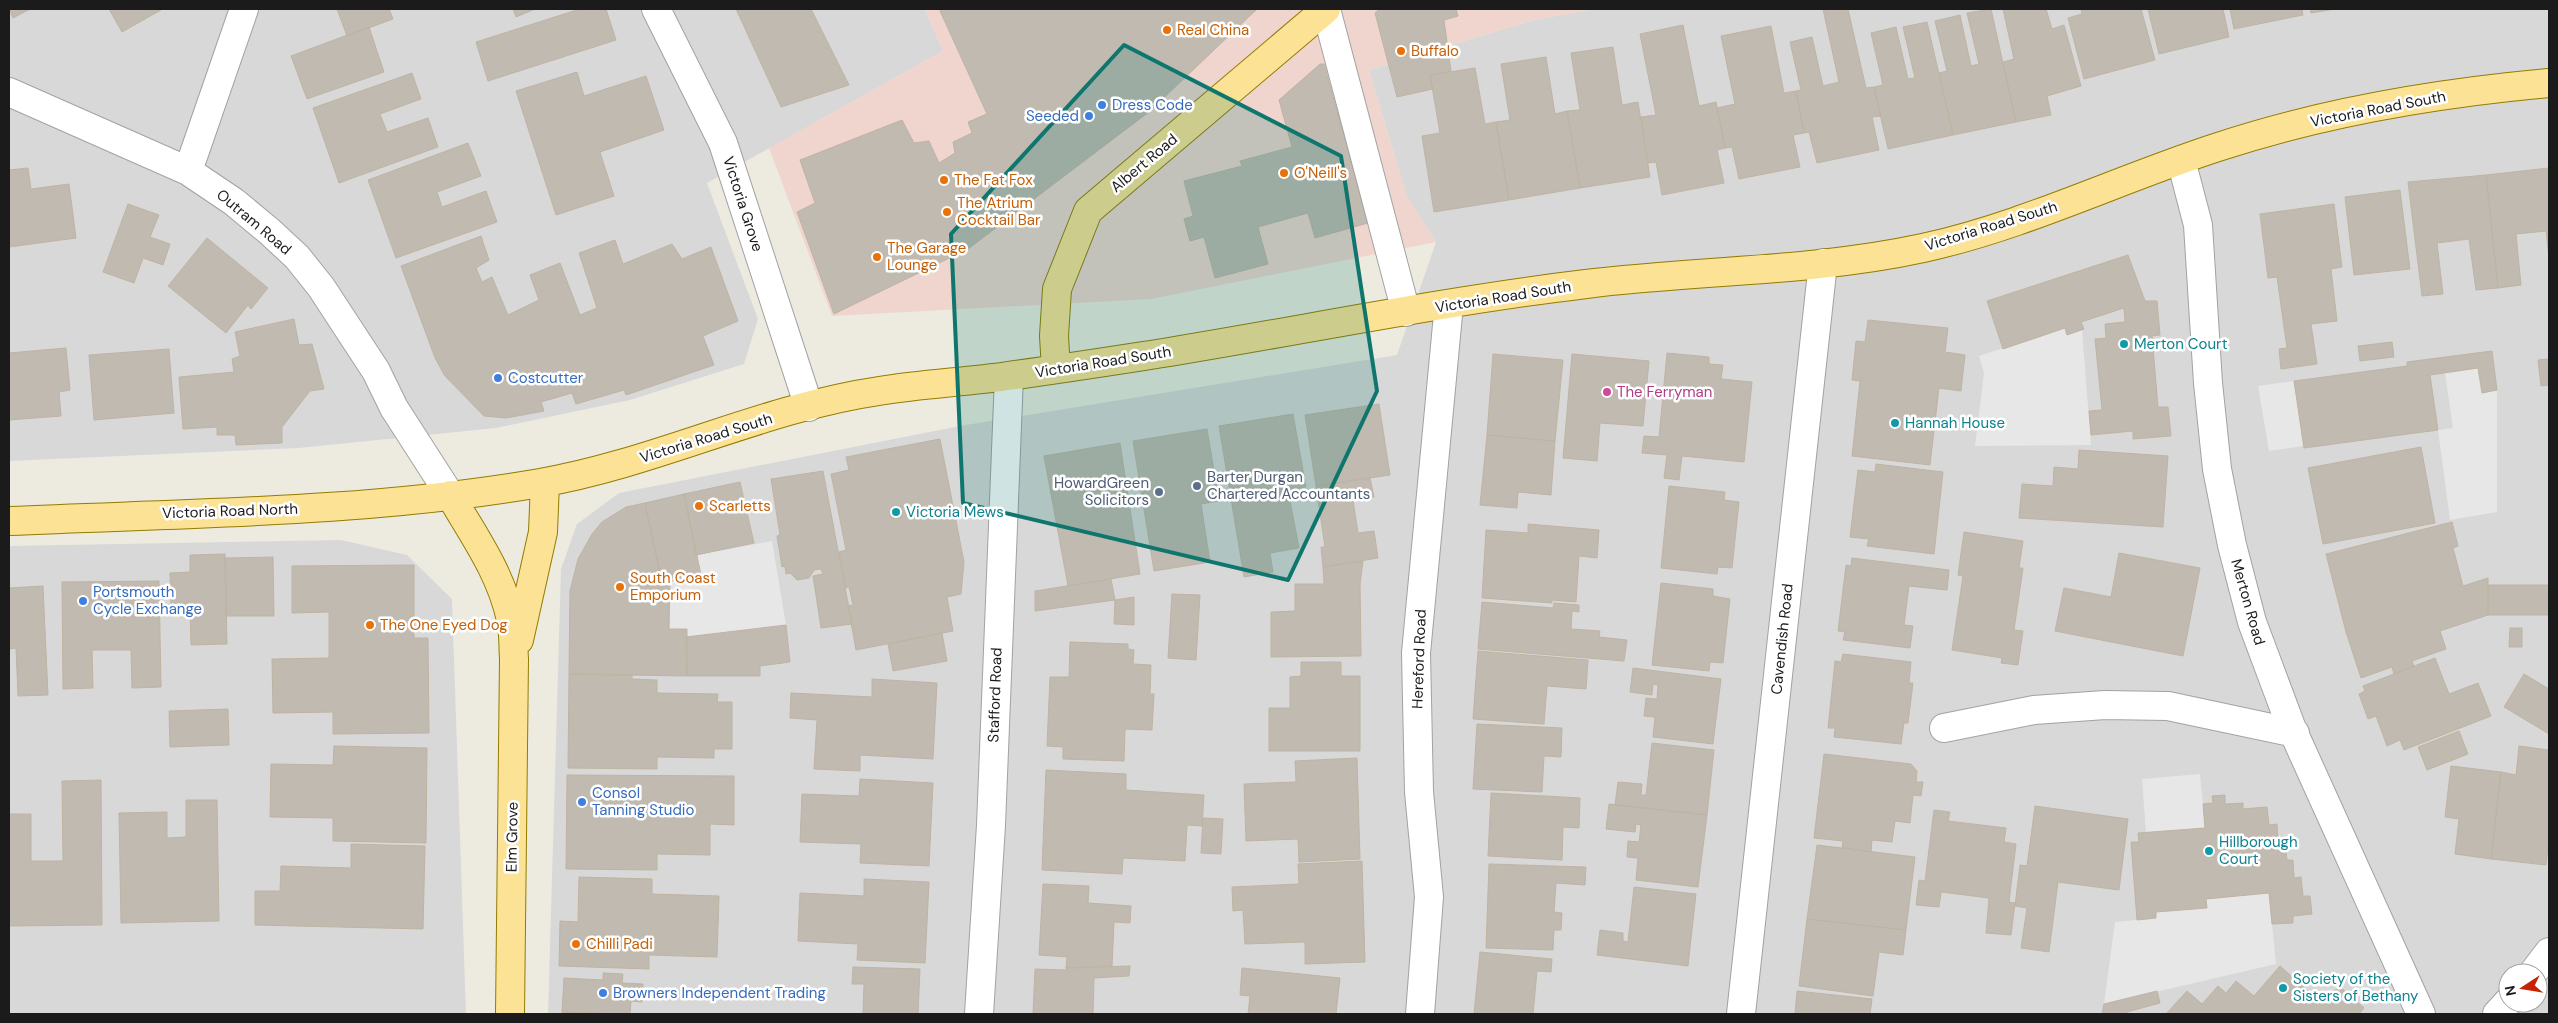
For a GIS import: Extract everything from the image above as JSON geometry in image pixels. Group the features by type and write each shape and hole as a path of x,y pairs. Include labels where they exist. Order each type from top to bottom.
{"main road":[{"name":"Albert Road","path":"1056,369 1054,336 1057,289 1088,211 1326,9"},
{"name":"Victoria Road South","path":"450,495 545,482 675,449 809,407 878,391 1056,369 1449,304 1590,283 1823,263 1921,248 1957,239 2181,160 2269,132 2356,111 2462,92 2549,83"},
{"name":"Elm Grove","path":"514,659 544,532 545,482"},
{"name":"Victoria Road North","path":"9,521 310,508 450,495"},
{"name":"Elm Grove","path":"450,495 493,566 502,586 512,622 514,659 510,1014"}],"street":[{"path":"188,172 244,9"},
{"name":"Victoria Grove","path":"656,9 723,143 809,407"},
{"name":"Albert Road","path":"1326,9 1406,312"},
{"name":"Outram Road","path":"9,92 188,172 234,202 270,231 296,257 320,287 376,371 394,408 450,495"},
{"name":"Merton Road","path":"2181,160 2198,225 2208,374 2217,469 2232,545 2252,622 2294,733 2422,1014"},
{"name":"Cavendish Road","path":"1742,1014 1823,263"},
{"name":"Hereford Road","path":"1420,1014 1429,897 1418,792 1416,653 1449,304"},
{"name":"Stafford Road","path":"979,1014 991,825 1009,376"},
{"path":"1944,728 2034,710 2105,705 2168,706 2294,733"},
{"path":"2540,963 2549,952"}],"highlighted area":[{"path":"1124,45 1341,156 1377,391 1288,580 963,503 951,234"}],"shaded area":[{"path":"9,9 925,9 943,51 707,183 758,319 744,364 630,400 496,428 299,448 9,461"},
{"path":"925,9 1594,9 1533,20 1369,70 1407,197 1436,242 1151,299 832,316 769,148 943,51"},
{"path":"1594,9 2549,9 2549,1014 548,1014 561,569 577,524 619,493 960,426 1397,355 1436,242 1407,197 1369,70 1533,20"},
{"path":"2065,328 2067,335 2082,330 2091,445 1975,446 1984,373 1979,356"},
{"path":"2478,368 2482,392 2497,390 2497,512 2450,520 2438,430 2453,428 2445,373"},
{"path":"2294,381 2303,446 2269,451 2258,386"},
{"path":"341,540 407,555 452,599 466,1014 9,1014 9,546"},
{"path":"772,541 786,625 686,637 687,629 669,629 670,582 701,575 696,555"},
{"path":"2200,774 2205,828 2146,833 2142,779"},
{"path":"2269,893 2276,964 2104,1004 2115,922 2156,918 2156,912 2207,907 2206,899"}],"building":[{"path":"9,9 30,9 13,18"},
{"path":"109,9 160,9 161,10 122,32"},
{"path":"337,9 389,9 393,19 347,36"},
{"path":"513,9 535,9 516,17"},
{"path":"580,9 606,9 616,40 488,81 476,42"},
{"path":"736,9 811,9 849,85 781,107"},
{"path":"944,9 1257,9 1150,111 968,249 834,314 797,212 815,203 800,160 902,120 914,143 929,141 939,163 955,153 953,142 972,133 968,122 987,114 940,11"},
{"path":"1380,9 1456,9 1458,16 1444,20 1451,71 1430,75 1433,89 1397,97 1375,13"},
{"path":"1823,9 1848,9 1866,88 1874,87 1881,116 1872,117 1879,150 1817,163 1809,132 1804,133 1796,91 1801,90 1790,42 1812,37 1823,86 1839,82"},
{"path":"1991,9 2016,122 1953,135 1939,73 1947,71 1935,21 1960,15 1971,66 1979,64 1967,13"},
{"path":"2003,9 2046,9 2052,29 2064,25 2081,86 2047,96 2051,115 2016,122 2003,62 2014,59"},
{"path":"2081,9 2141,9 2155,60 2084,79 2068,18 2082,14"},
{"path":"2148,9 2223,9 2229,37 2159,54"},
{"path":"2230,9 2302,9 2303,15 2234,29"},
{"path":"2310,9 2335,9 2311,13"},
{"path":"1927,22 1953,135 1888,149 1874,87 1883,85 1871,33 1896,27 1908,79 1915,78 1903,27"},
{"path":"1683,25 1699,106 1716,102 1725,148 1717,150 1724,183 1662,195 1656,162 1648,163 1641,117 1656,115 1640,34"},
{"path":"1771,26 1784,93 1796,91 1804,133 1793,135 1800,167 1739,179 1732,147 1725,148 1717,108 1735,104 1721,36"},
{"path":"369,27 384,72 307,99 291,56"},
{"path":"1613,47 1622,105 1638,102 1650,177 1580,188 1567,111 1580,110 1571,53"},
{"path":"1546,57 1555,114 1567,111 1580,188 1509,200 1496,122 1510,120 1501,64"},
{"name":"O'Neill's","path":"1320,64 1324,64 1368,223 1315,238 1308,213 1258,227 1268,264 1215,278 1204,237 1190,241 1184,219 1193,216 1184,181 1242,166 1240,161 1292,147 1279,100"},
{"path":"1475,68 1485,124 1496,122 1509,200 1434,212 1422,136 1440,133 1430,75"},
{"path":"577,72 584,96 646,76 664,130 600,152 614,196 556,215 516,91"},
{"path":"412,73 421,99 380,114 387,132 428,118 438,147 339,183 313,108"},
{"path":"468,143 481,176 437,192 442,207 486,191 497,222 396,258 368,180"},
{"path":"28,168 31,189 69,184 76,238 9,247 9,170"},
{"path":"2549,168 2549,258 2546,231 2516,234 2521,285 2498,288 2486,175"},
{"path":"2486,175 2498,288 2476,290 2469,239 2437,243 2443,294 2422,296 2408,182"},
{"path":"2400,190 2410,269 2354,275 2345,197"},
{"path":"128,204 159,215 150,237 170,244 163,265 143,258 134,283 103,272"},
{"path":"2334,204 2342,267 2331,269 2337,321 2311,324 2317,364 2281,369 2279,349 2287,348 2277,277 2268,278 2260,214"},
{"path":"481,236 489,260 476,268 482,282 492,277 508,315 539,300 530,275 560,263 580,315 597,308 579,253 615,240 623,264 672,244 682,259 711,247 738,321 703,336 714,365 626,395 624,390 576,404 572,393 541,402 544,411 506,418 484,416 445,376 435,358 401,266"},
{"path":"207,238 268,288 251,309 248,305 226,333 168,286"},
{"name":"Merton Court","path":"2128,255 2145,301 2157,301 2160,335 2152,336 2158,407 2168,407 2171,436 2133,439 2133,431 2091,435 2089,411 2102,410 2095,339 2106,338 2105,324 2125,322 2124,308 2081,322 2084,329 2067,335 2065,328 2003,349 1987,301"},
{"path":"294,319 299,345 312,344 324,389 310,391 282,427 282,443 236,445 235,435 217,435 217,427 183,429 179,377 234,372 232,359 240,356 235,332"},
{"name":"Hannah House","path":"1868,320 1948,328 1945,352 1965,355 1961,391 1939,388 1930,465 1852,456 1860,381 1852,380 1856,341 1865,342"},
{"path":"2392,342 2394,357 2360,361 2358,346"},
{"path":"66,348 70,390 59,392 61,416 9,420 9,353"},
{"path":"169,349 174,413 94,420 89,355"},
{"path":"2492,351 2497,390 2482,393 2478,368 2430,375 2438,430 2304,448 2294,381 2407,366 2407,362"},
{"path":"1667,353 1709,357 1709,364 1723,365 1721,379 1752,382 1744,462 1682,456 1679,480 1664,478 1667,455 1642,453 1644,436 1659,437"},
{"path":"1493,354 1563,360 1555,441 1487,435"},
{"name":"The Ferryman","path":"1572,354 1649,361 1643,426 1600,423 1597,461 1563,458"},
{"path":"2549,359 2549,385 2541,386 2538,360"},
{"path":"1379,404 1390,475 1316,486 1305,415"},
{"path":"1293,414 1306,487 1288,490 1299,548 1270,553 1273,572 1244,577 1219,426"},
{"path":"1207,429 1219,501 1201,504 1210,562 1154,571 1133,441"},
{"path":"1487,435 1555,441 1551,495 1518,492 1517,508 1480,505"},
{"name":"Victoria Mews","path":"940,439 964,562 961,594 947,597 953,631 856,650 848,606 853,605 849,587 846,588 839,552 846,550 831,474 849,470 846,457"},
{"path":"1120,443 1140,574 1068,586 1044,456"},
{"path":"2421,447 2435,523 2323,544 2308,468"},
{"path":"2079,450 2168,456 2163,527 2019,518 2022,484 2053,486 2054,467 2078,469"},
{"path":"1876,464 1943,472 1934,554 1867,546 1869,539 1850,537 1858,470 1875,472"},
{"path":"823,471 852,624 821,628 813,576 823,574 821,569 814,570 809,578 797,580 790,573 786,574 785,566 782,567 777,536 780,535 771,479"},
{"path":"1370,478 1374,497 1353,500 1358,533 1374,531 1378,558 1323,567 1321,547 1325,547 1316,486"},
{"path":"740,482 754,543 696,555 684,494"},
{"path":"1669,486 1725,492 1724,500 1739,502 1732,568 1718,567 1717,574 1661,568"},
{"path":"684,494 701,575 662,583 645,503"},
{"name":"South Coast Emporium","path":"645,503 662,583 670,582 669,629 687,629 687,676 569,674 570,591 578,559 592,534 602,522 626,507"},
{"path":"2452,522 2458,546 2453,548 2463,586 2488,578 2488,615 2440,631 2446,649 2412,661 2414,666 2394,674 2392,667 2361,678 2346,632 2326,554"},
{"path":"1528,524 1599,530 1597,558 1579,556 1576,602 1552,600 1552,603 1482,598 1486,530 1528,533"},
{"path":"1964,532 2023,541 2019,568 2023,568 2014,630 2023,631 2018,665 2001,663 2002,658 1952,650 1963,576 1958,575"},
{"path":"2119,553 2200,568 2183,656 2055,631 2064,588 2111,597"},
{"path":"225,554 227,644 191,645 190,608 171,608 170,573 190,572 190,555"},
{"path":"273,557 274,616 226,616 225,558"},
{"path":"1852,558 1949,570 1947,590 1909,586 1904,625 1913,626 1910,648 1843,640 1845,632 1838,631 1846,565 1851,566"},
{"path":"1363,561 1360,584 1361,656 1271,657 1271,612 1295,611 1295,584 1324,584 1323,567"},
{"path":"414,565 414,638 428,638 429,733 333,734 333,712 273,713 272,659 329,658 329,612 292,613 292,566"},
{"path":"1111,579 1115,600 1035,611 1035,591"},
{"path":"159,581 161,687 132,688 131,650 92,650 93,688 63,689 62,582"},
{"path":"1661,583 1713,589 1713,596 1730,599 1723,663 1710,662 1709,671 1652,665"},
{"path":"2488,585 2549,585 2549,615 2488,615"},
{"path":"43,586 48,695 18,696 16,648 9,649 9,588"},
{"path":"1172,594 1200,595 1196,660 1168,658"},
{"path":"1134,597 1134,625 1114,624 1115,600"},
{"path":"1482,602 1553,608 1554,603 1579,605 1579,612 1572,611 1571,629 1600,631 1599,637 1627,640 1624,661 1478,649"},
{"path":"786,625 790,662 760,666 760,676 687,676 686,637"},
{"path":"2510,628 2522,628 2522,647 2509,647"},
{"path":"942,633 947,661 893,671 888,644"},
{"path":"1070,642 1128,644 1128,649 1134,650 1133,664 1151,665 1150,694 1154,694 1152,730 1125,729 1124,761 1063,759 1063,747 1047,746 1050,677 1069,677"},
{"path":"1478,651 1588,660 1586,689 1547,686 1544,724 1473,719"},
{"path":"1843,654 1911,662 1909,683 1913,683 1908,723 1904,723 1901,744 1834,737 1835,728 1828,728 1835,661 1841,662"},
{"path":"2435,658 2449,694 2478,683 2491,716 2404,750 2400,740 2387,746 2376,716 2368,719 2359,694 2365,691 2363,686"},
{"path":"1301,662 1341,662 1341,676 1360,676 1360,751 1269,751 1269,708 1290,708 1290,677 1301,676"},
{"path":"1633,668 1721,679 1713,744 1653,737 1655,717 1644,716 1646,698 1657,699 1658,685 1653,684 1652,695 1630,692"},
{"path":"569,674 632,675 632,679 657,680 657,693 718,694 717,702 732,702 732,749 714,749 714,758 657,757 657,769 568,768"},
{"path":"2524,674 2549,689 2549,734 2504,707"},
{"path":"872,679 937,683 933,759 860,755 860,771 814,769 817,720 790,718 791,693 872,697"},
{"path":"228,709 229,745 170,747 169,711"},
{"path":"1477,724 1562,728 1561,757 1544,756 1542,792 1473,789"},
{"path":"2459,731 2468,754 2427,770 2418,747"},
{"path":"1652,743 1714,750 1707,815 1615,805 1618,782 1642,784 1641,795 1646,795"},
{"path":"334,746 427,748 426,843 333,841 333,818 270,817 271,764 333,765"},
{"path":"2519,746 2549,750 2549,838 2546,865 2491,859 2501,772 2516,775"},
{"path":"1824,754 1911,764 1917,771 1916,782 1923,782 1921,796 1913,795 1910,823 1895,821 1892,842 1872,840 1871,852 1842,848 1843,841 1814,838"},
{"path":"1357,758 1360,859 1299,862 1298,839 1246,841 1244,784 1296,782 1295,761"},
{"path":"2451,766 2501,772 2491,859 2455,854 2459,819 2445,817"},
{"path":"1046,770 1126,774 1126,790 1204,795 1202,826 1187,825 1185,861 1123,858 1122,874 1042,870"},
{"path":"567,775 734,776 734,825 710,824 710,855 657,854 657,870 566,869"},
{"path":"860,779 933,783 929,866 860,863 861,844 800,842 802,794 859,796"},
{"path":"101,780 102,925 9,926 9,814 31,814 31,861 63,861 62,781"},
{"path":"1491,793 1580,798 1579,828 1563,827 1562,860 1488,856"},
{"name":"Hillborough Court","path":"2225,795 2225,804 2243,803 2243,809 2267,807 2269,825 2277,824 2278,843 2285,843 2287,860 2293,860 2294,878 2301,877 2303,896 2310,896 2312,914 2293,916 2293,923 2272,924 2269,893 2206,899 2207,908 2156,912 2156,918 2137,920 2131,842 2139,842 2138,833 2205,828 2203,804 2213,803 2212,796"},
{"path":"186,800 217,800 219,921 121,923 119,813 167,812 167,838 186,837"},
{"path":"1609,804 1707,815 1698,887 1636,880 1638,858 1627,857 1628,841 1639,842 1641,825 1636,824 1635,832 1606,829"},
{"path":"2035,806 2128,819 2119,890 2058,882 2049,952 2021,948 2027,908 2015,906 2020,865 2027,866"},
{"path":"1934,810 1950,812 1948,821 2006,828 2004,842 2016,844 2009,902 2015,903 2011,935 1986,933 1989,898 1941,892 1939,907 1916,905 1919,880 1925,881"},
{"path":"1203,818 1223,819 1221,854 1201,853"},
{"path":"351,844 425,846 423,929 255,925 255,891 280,891 281,866 351,868"},
{"path":"1817,845 1915,857 1906,930 1807,919"},
{"path":"1362,861 1365,962 1305,964 1305,942 1245,944 1243,910 1233,911 1232,887 1299,884 1298,864"},
{"path":"1489,864 1586,867 1585,885 1556,883 1554,912 1562,913 1561,930 1554,930 1553,950 1486,948"},
{"path":"579,877 652,879 652,894 719,896 717,957 649,955 649,969 559,966 560,921 578,922"},
{"path":"864,879 929,882 925,963 857,960 858,944 798,941 800,893 864,896"},
{"path":"1043,884 1089,886 1088,903 1131,906 1130,923 1114,922 1112,966 1066,968 1067,957 1039,955"},
{"path":"1634,887 1696,894 1688,966 1597,955 1600,930 1623,933 1623,941 1628,942"},
{"path":"1807,919 1906,930 1903,955 1879,952 1873,996 1799,986"},
{"path":"1480,952 1552,959 1551,972 1537,971 1533,1014 1474,1014"},
{"path":"1130,966 1129,976 1094,978 1093,1014 1033,1014 1035,969 1067,970 1066,968"},
{"name":"Society of the Sisters of Bethany","path":"2280,966 2323,1004 2339,986 2364,1008 2359,1014 2166,1014 2187,991 2202,1004 2218,986 2226,993 2236,981 2254,996"},
{"path":"853,967 920,969 918,1014 863,1014 864,984 852,984"},
{"path":"1242,968 1340,978 1336,1014 1248,1014 1250,996 1240,995"},
{"name":"Browners Independent Trading","path":"603,973 623,974 622,983 643,984 642,1002 631,1001 630,1014 562,1012 564,978 603,980"},
{"path":"1797,991 1872,999 1870,1014 1795,1014"},
{"path":"2157,991 2160,1003 2127,1012 2128,1014 2102,1014 2104,1004"},
{"path":"562,1012 606,1014 562,1014"}],"place":[{"name":"Real China","path":"1167,30"},
{"name":"Buffalo","path":"1401,51"},
{"name":"Dress Code","path":"1102,105"},
{"name":"Seeded","path":"1089,116"},
{"name":"O'Neill's","path":"1284,173"},
{"name":"The Fat Fox","path":"944,180"},
{"name":"The Atrium Cocktail Bar","path":"947,212"},
{"name":"The Garage Lounge","path":"877,257"},
{"name":"Merton Court","path":"2124,344"},
{"name":"Costcutter","path":"498,378"},
{"name":"The Ferryman","path":"1607,392"},
{"name":"Hannah House","path":"1895,423"},
{"name":"Barter Durgan Chartered Accountants","path":"1197,486"},
{"name":"HowardGreen Solicitors","path":"1159,492"},
{"name":"Scarletts","path":"699,506"},
{"name":"Victoria Mews","path":"896,512"},
{"name":"South Coast Emporium","path":"620,587"},
{"name":"Portsmouth Cycle Exchange","path":"83,601"},
{"name":"The One Eyed Dog","path":"370,625"},
{"name":"Consol Tanning Studio","path":"582,802"},
{"name":"Hillborough Court","path":"2209,851"},
{"name":"Chilli Padi","path":"576,944"},
{"name":"Society of the Sisters of Bethany","path":"2283,988"},
{"name":"Browners Independent Trading","path":"603,993"}]}
